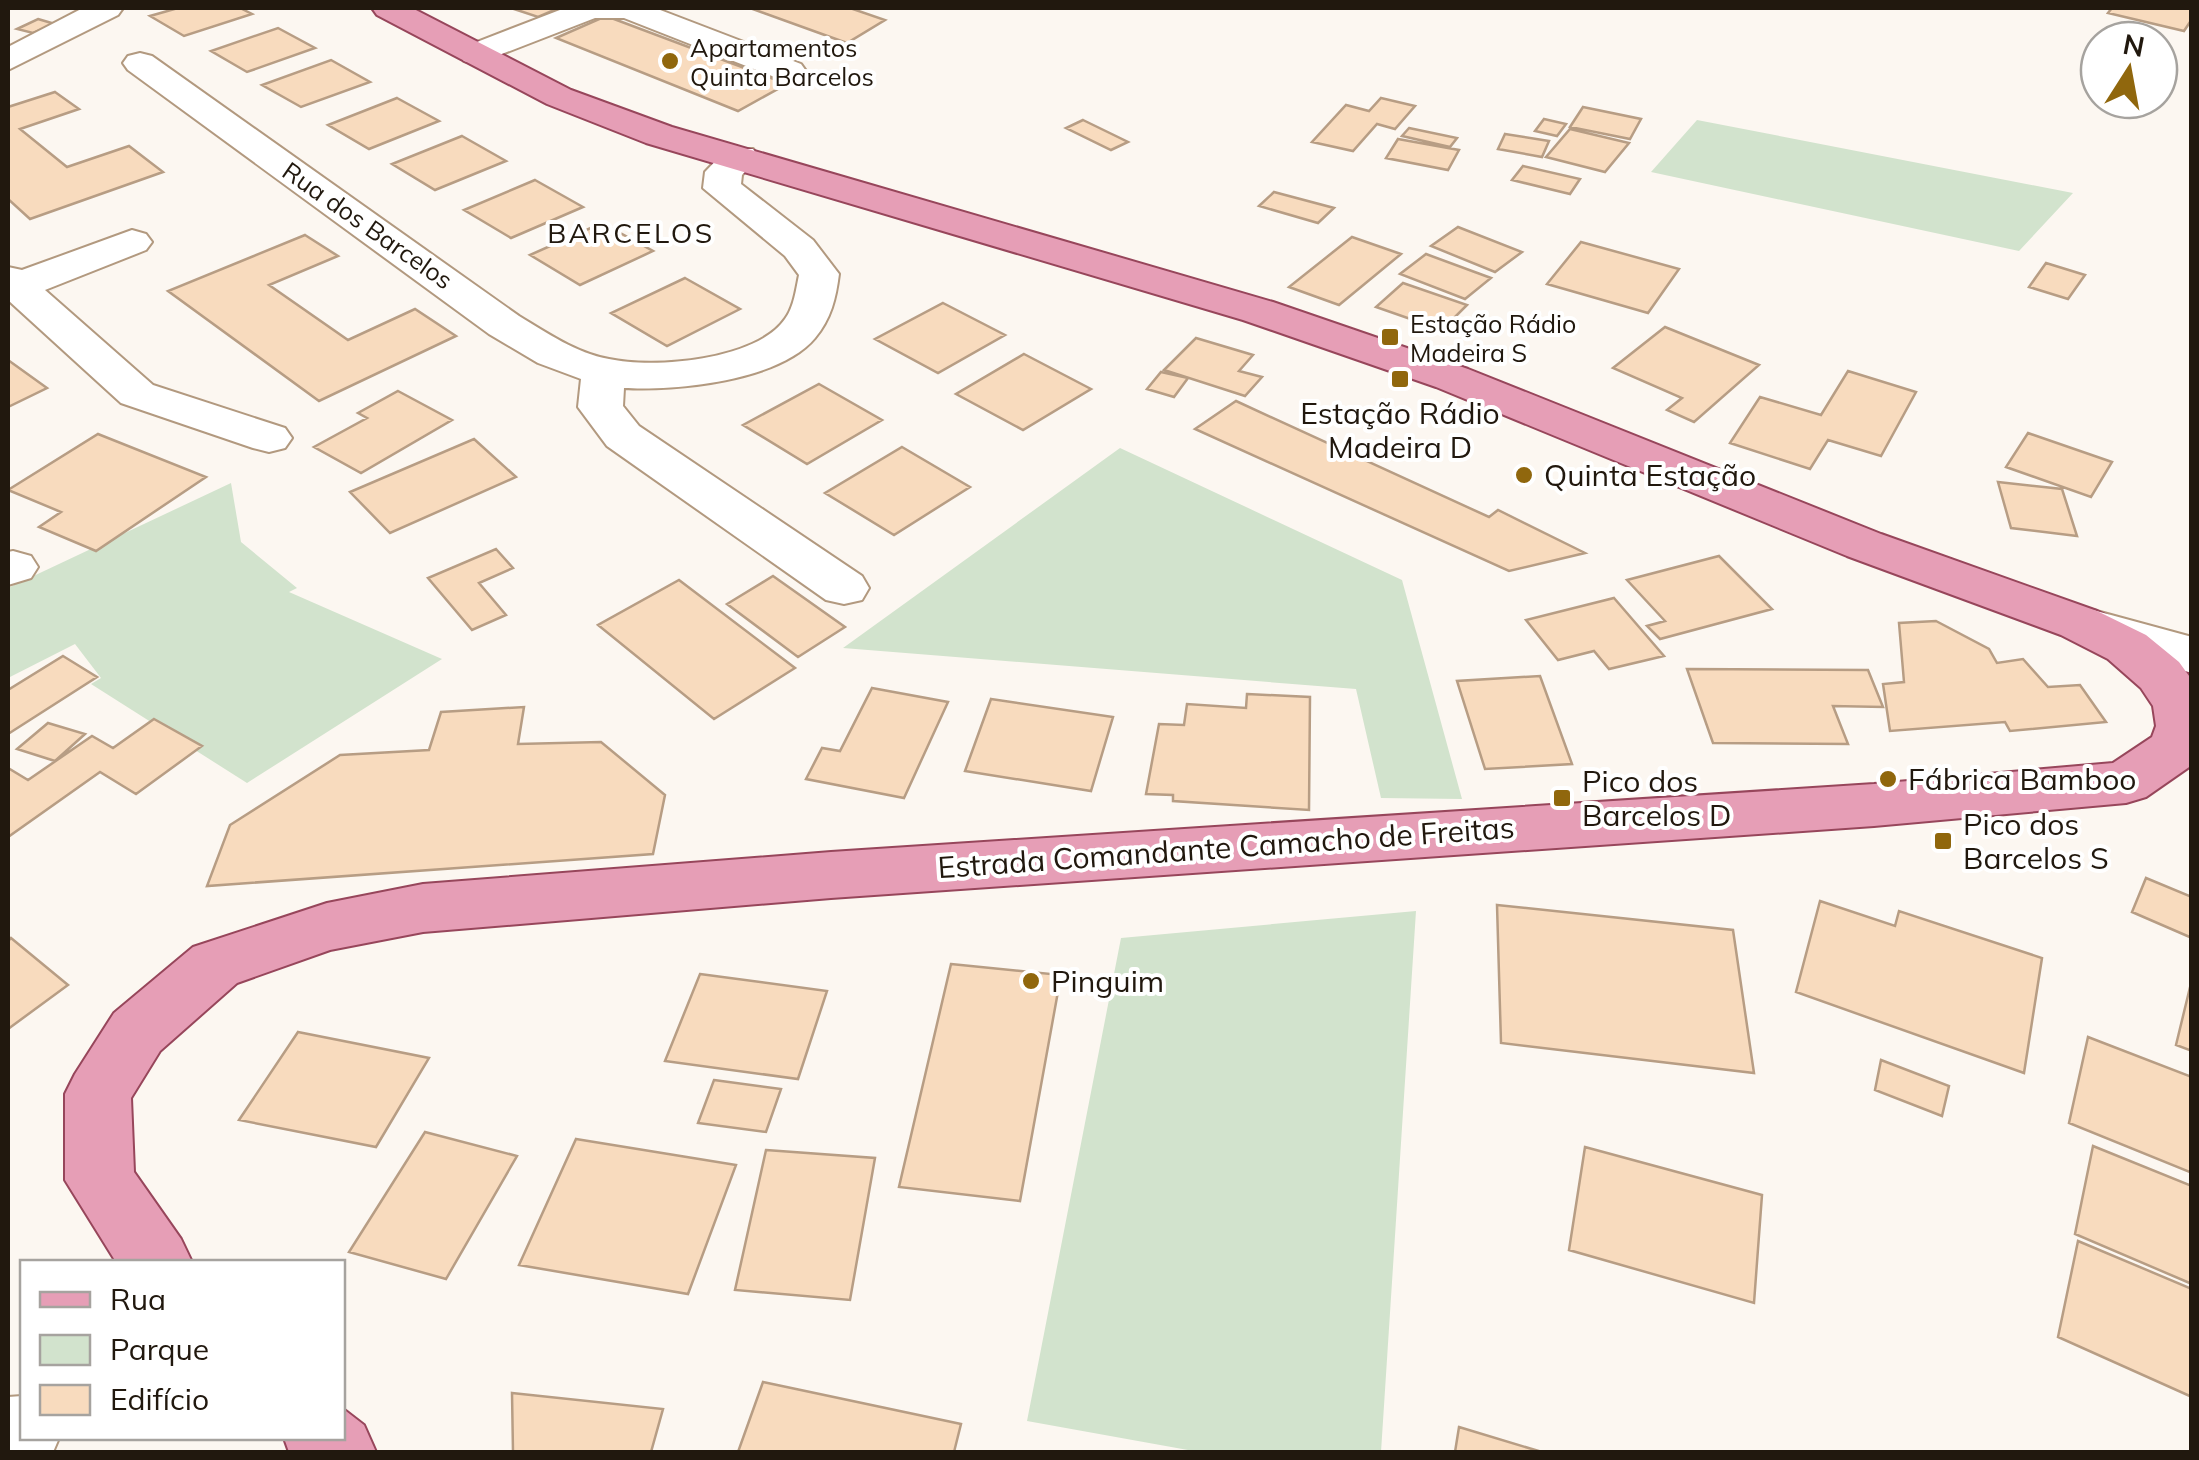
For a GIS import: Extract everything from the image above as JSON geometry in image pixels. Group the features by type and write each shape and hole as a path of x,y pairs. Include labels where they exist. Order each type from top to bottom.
{"main road":[{"name":"Estrada Comandante Camacho de Freitas","path":"155,1260 100,1180 98,1094 138,1032 215,965 327,927 423,908 812,876 1874,805 2126,782 2176,748 2183,726 2180,704 2160,676 2128,647 2079,623 1864,545 1452,378 1258,311 659,135 576,103 388,8"}],"street":[{"path":"8,60 106,8"},
{"path":"476,54 590,9 630,9 788,71"},
{"name":"Rua dos Barcelos","path":"140,63 529,343 604,372 660,377 720,368 783,344 801,332 815,304 819,274 800,248 722,188 724,172 740,157"},
{"path":"132,242 12,283 137,394 269,438"},
{"path":"604,372 600,406 623,436 844,588"},
{"path":"2079,623 2192,655"},
{"path":"2126,782 2192,768"}],"green space":[{"path":"1697,120 2073,193 2019,251 1651,172"},
{"path":"1120,448 1402,580 1462,799 1381,798 1356,689 843,648"},
{"path":"231,483 241,542 297,588 289,592 442,659 247,783 91,684 101,678 75,644 8,678 8,588"},
{"path":"1416,911 1381,1452 1199,1452 1027,1421 1121,938"}],"building":[{"path":"178,8 240,8 252,14 184,36 150,16"},
{"path":"511,8 559,8 538,17"},
{"name":"Apartamentos Quinta Barcelos","path":"750,8 850,8 885,20 847,43"},
{"path":"2112,8 2192,8 2192,19 2184,31 2179,30 2179,20 2138,20 2108,13"},
{"name":"Apartamentos Quinta Barcelos","path":"606,16 787,84 738,111 556,38"},
{"path":"38,19 55,24 33,33 17,29"},
{"path":"278,28 315,48 247,72 211,51"},
{"path":"331,60 370,82 301,107 262,85"},
{"path":"55,92 79,109 20,129 67,167 129,146 163,172 30,219 8,199 8,107"},
{"path":"397,98 439,121 369,149 328,125"},
{"path":"1381,98 1415,106 1395,129 1377,124 1353,151 1312,142 1346,105 1369,111"},
{"path":"1583,107 1641,119 1630,139 1570,127"},
{"path":"1544,119 1566,124 1557,136 1535,131"},
{"path":"1083,120 1128,142 1111,150 1066,128"},
{"path":"1409,128 1457,138 1450,147 1402,136"},
{"path":"1570,129 1629,143 1605,172 1546,157"},
{"path":"1505,134 1549,141 1542,157 1498,149"},
{"path":"462,136 506,161 435,190 392,164"},
{"path":"1398,139 1459,150 1448,170 1386,158"},
{"path":"1523,166 1580,179 1570,194 1512,180"},
{"path":"535,180 583,207 511,238 464,210"},
{"path":"1274,192 1334,208 1318,223 1259,206"},
{"path":"602,223 653,251 580,285 530,255"},
{"path":"1458,227 1522,252 1495,272 1431,246"},
{"path":"305,235 338,256 269,285 348,340 415,309 456,336 319,401 168,291"},
{"path":"1352,237 1401,254 1339,305 1289,287"},
{"path":"1581,242 1679,269 1648,313 1547,284"},
{"path":"1426,254 1491,278 1465,299 1400,274"},
{"path":"2046,263 2085,275 2068,299 2029,287"},
{"path":"685,278 740,309 667,346 611,313"},
{"path":"1403,283 1467,305 1442,330 1376,307"},
{"path":"943,303 1005,335 938,373 875,339"},
{"path":"1665,327 1759,365 1694,422 1667,410 1682,398 1613,368"},
{"path":"1196,338 1253,355 1239,371 1262,377 1245,396 1164,370"},
{"path":"1024,354 1091,389 1023,430 956,394"},
{"path":"8,360 47,388 8,407"},
{"path":"1848,371 1916,392 1881,456 1828,440 1810,469 1730,443 1760,397 1821,415"},
{"path":"1161,372 1188,378 1174,397 1147,389"},
{"path":"819,384 882,420 807,464 743,425"},
{"path":"398,391 452,420 361,473 314,447 367,418 358,413"},
{"path":"1236,401 1489,517 1498,510 1585,553 1509,571 1195,429"},
{"path":"2028,433 2112,462 2091,497 2006,467"},
{"path":"98,434 206,477 96,551 39,527 61,512 8,490"},
{"path":"474,439 516,477 390,533 350,492"},
{"path":"902,447 970,487 894,535 825,493"},
{"path":"1998,482 2062,489 2077,536 2011,528"},
{"path":"496,549 513,568 479,583 506,615 472,630 428,578"},
{"path":"1719,556 1772,609 1660,639 1647,626 1665,621 1627,580"},
{"path":"773,576 845,627 798,657 727,604"},
{"path":"679,580 795,668 714,719 598,625"},
{"path":"1614,598 1664,656 1609,669 1594,651 1558,660 1526,620"},
{"path":"1936,621 1989,649 1997,663 2023,659 2048,687 2080,685 2106,722 2010,731 2005,722 1890,731 1883,684 1904,682 1899,623"},
{"path":"63,656 97,677 8,734 8,690"},
{"path":"1687,669 1868,670 1883,707 1833,706 1848,744 1713,743"},
{"path":"1540,676 1572,764 1485,769 1457,681"},
{"path":"872,688 948,702 904,798 806,779 822,748 840,751"},
{"path":"1247,694 1310,697 1309,810 1173,801 1173,795 1146,794 1159,724 1184,725 1187,704 1246,708"},
{"path":"991,699 1113,717 1091,791 965,771"},
{"path":"524,707 518,744 601,742 665,795 653,854 207,886 230,825 340,755 429,750 441,712"},
{"path":"154,719 202,746 136,794 100,772 8,837 8,768 28,780 92,736 113,748"},
{"path":"48,723 85,734 55,761 17,749"},
{"path":"2146,878 2192,897 2192,938 2132,912"},
{"path":"1820,901 1895,926 1899,911 2042,958 2024,1073 1796,992"},
{"path":"1497,905 1733,930 1754,1073 1501,1043"},
{"path":"11,938 68,985 8,1029 8,941"},
{"path":"951,964 1061,975 1020,1201 899,1187"},
{"path":"700,974 827,991 798,1079 665,1061"},
{"path":"2192,979 2192,1051 2176,1045"},
{"path":"298,1032 429,1058 376,1147 239,1120"},
{"path":"2088,1037 2192,1077 2192,1173 2069,1123"},
{"path":"1881,1060 1949,1086 1942,1116 1875,1090"},
{"path":"714,1080 781,1089 766,1132 698,1123"},
{"path":"425,1132 517,1156 446,1279 349,1252"},
{"path":"576,1139 736,1165 688,1294 519,1265"},
{"path":"2093,1146 2192,1186 2192,1284 2075,1234"},
{"path":"1585,1147 1762,1195 1754,1303 1569,1250"},
{"path":"766,1150 875,1158 850,1300 735,1290"},
{"path":"2078,1241 2192,1289 2192,1397 2058,1337"},
{"path":"763,1382 961,1424 954,1452 738,1452"},
{"path":"512,1393 663,1409 651,1452 513,1452"},
{"path":"1459,1427 1542,1452 1455,1452"}],"place":[{"name":"Apartamentos Quinta Barcelos","path":"670,61"},
{"name":"Estação Rádio Madeira S","path":"1390,337"},
{"name":"Estação Rádio Madeira D","path":"1400,379"},
{"name":"Quinta Estação","path":"1524,475"},
{"name":"Fábrica Bamboo","path":"1888,779"},
{"name":"Pico dos Barcelos D","path":"1562,798"},
{"name":"Pico dos Barcelos S","path":"1943,841"},
{"name":"Pinguim","path":"1031,981"}],"district":[{"name":"BARCELOS","path":"631,232"}]}
